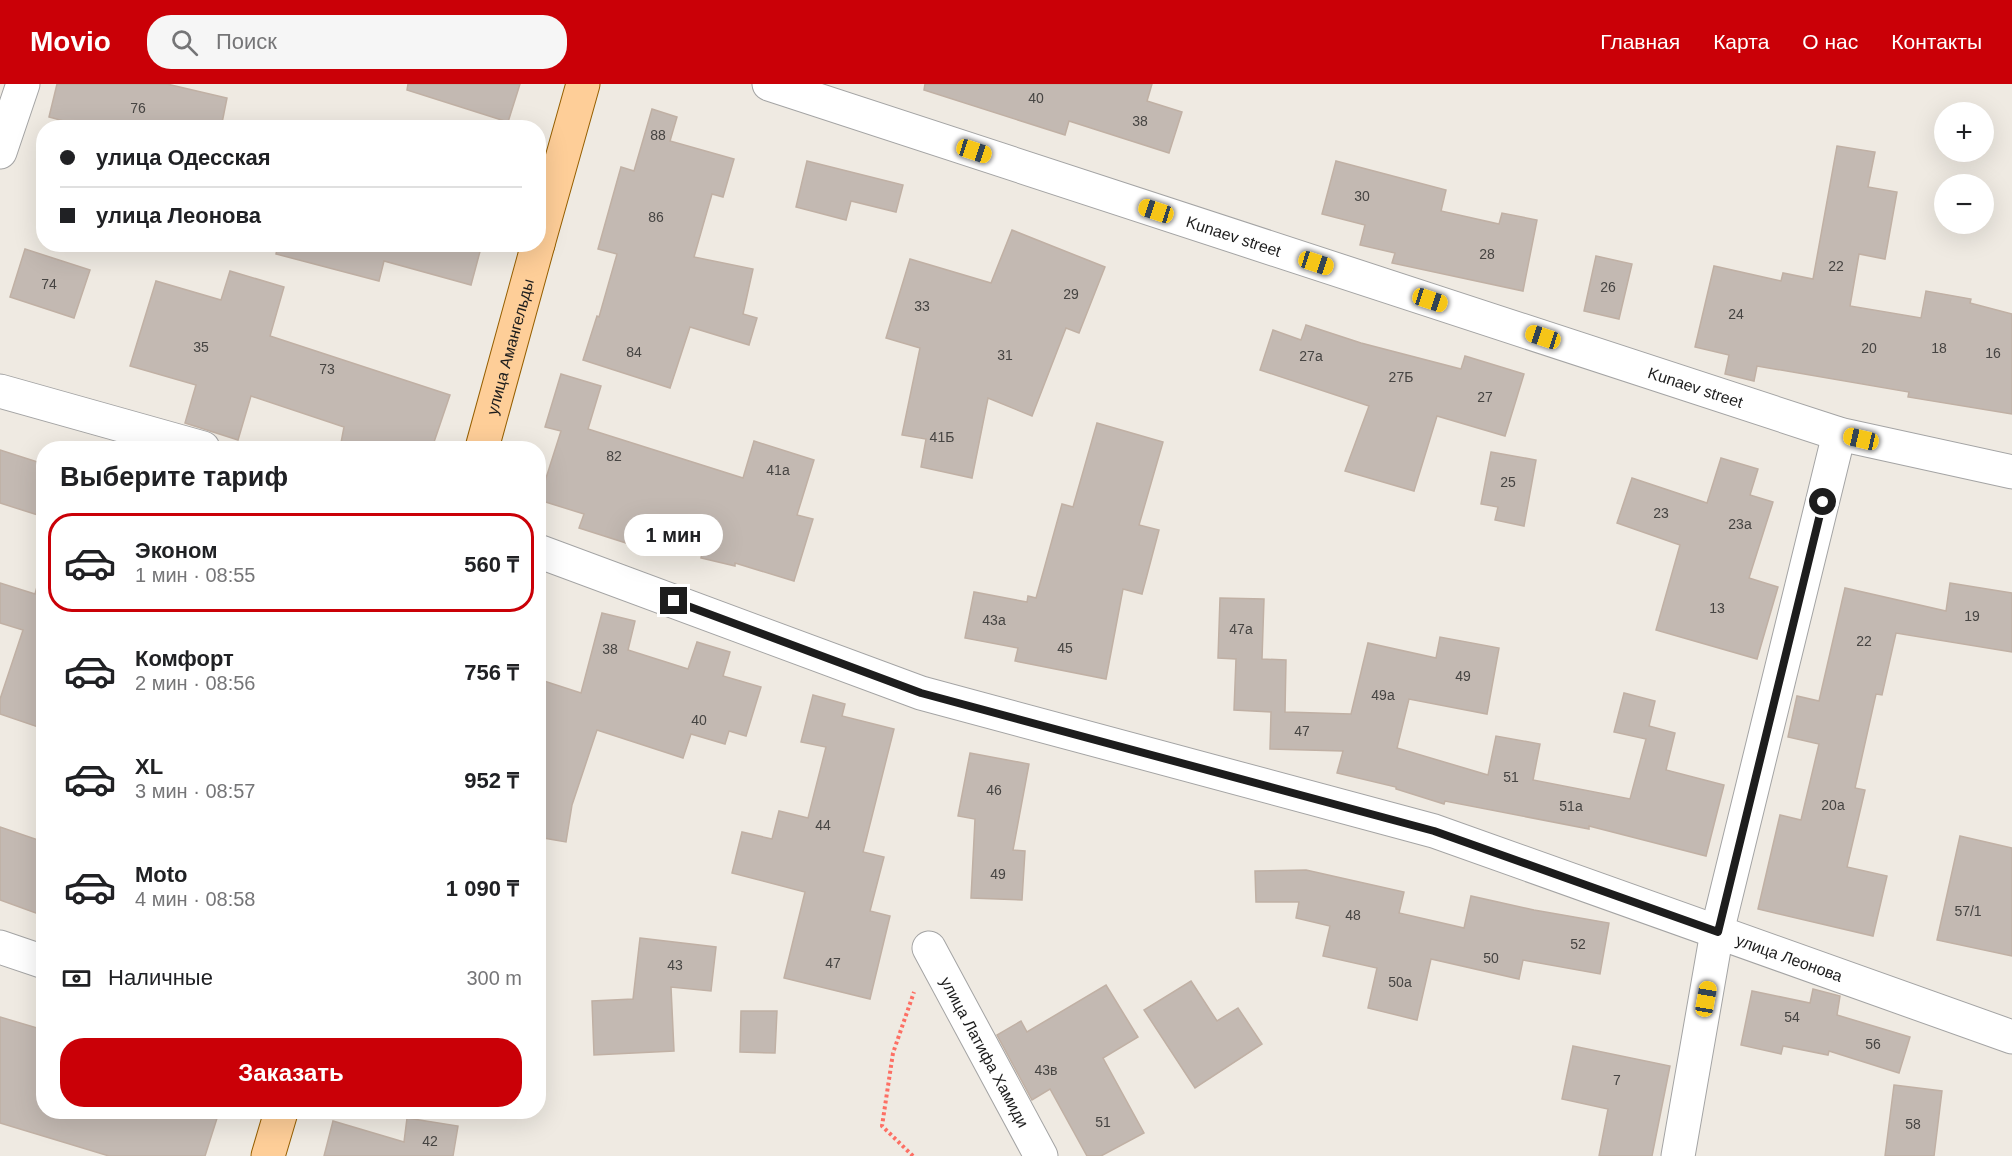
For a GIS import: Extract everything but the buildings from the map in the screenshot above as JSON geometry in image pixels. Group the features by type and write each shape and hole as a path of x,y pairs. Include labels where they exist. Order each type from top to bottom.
{"main road":[{"name":"улица Амангельды","path":"546,216 583,84"},
{"name":"улица Амангельды","path":"484,441 536,252"},
{"path":"268,1156 278,1119"}],"street":[{"path":"0,152 22,84"},
{"name":"Kunaev street","path":"769,84 1839,434 2012,472"},
{"path":"0,391 178,441"},
{"path":"1678,1156 1718,932 1839,434"},
{"name":"улица Леонова","path":"546,554 921,693 1434,831 2012,1037"},
{"path":"0,947 36,959"},
{"name":"улица Латифа Хамиди","path":"929,948 1041,1156"}],"path":[{"path":"913,1156 882,1126 893,1053 929,948"}],"route":[{"path":"674,601 921,693 1434,831 1718,932 1823,502"}]}
